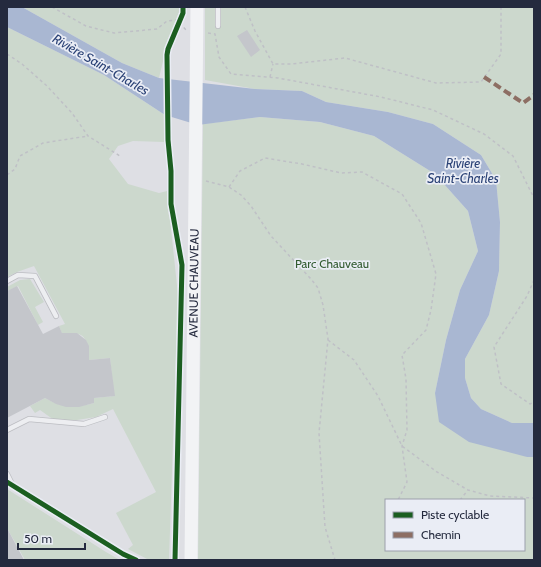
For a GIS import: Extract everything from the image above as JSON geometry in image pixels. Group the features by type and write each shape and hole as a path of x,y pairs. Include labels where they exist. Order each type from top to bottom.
{"main road":[{"name":"AVENUE CHAUVEAU","path":"191,560 196,76 198,32 197,7"}],"lane":[{"path":"218,7 218,26"},
{"path":"7,281 18,275 35,276 56,316"},
{"path":"7,430 29,419 84,424 105,416"},
{"path":"7,474 13,486"},
{"path":"7,482 123,554 136,560"}],"path":[{"path":"52,7 86,26 114,33 157,29 167,21 180,20"},
{"path":"245,7 255,31 273,64 270,77"},
{"path":"273,64 291,64 345,58 436,83 481,82 501,54 501,7"},
{"path":"176,29 180,20"},
{"path":"180,20 189,33 198,32 215,34 219,57 231,74 270,77 381,97 433,110 484,134 513,156 534,198"},
{"path":"7,54 22,64 47,86 72,113 88,136 120,156"},
{"path":"7,175 15,169 20,156 44,143 88,136"},
{"path":"229,187 240,172 266,158 341,173 362,172 402,194 420,223 436,274 431,310 426,330 402,355 406,379 407,430 402,446"},
{"path":"195,178 229,187 241,195 251,206 271,236 318,288 323,305 328,339 319,433 325,526 335,560"},
{"path":"534,280 527,296 494,347 501,384 530,404 534,402"},
{"path":"328,339 354,360 378,396 402,446 408,482 399,499"},
{"path":"402,446 437,472 468,490 490,496 534,498"},
{"path":"461,499 468,490"}],"green space":[{"path":"22,7 180,7 180,10 168,40 159,78 122,63"},
{"path":"205,7 534,7 534,423 512,423 481,409 471,398 465,378 465,359 489,315 499,271 500,222 496,180 481,155 433,124 388,112 326,102 302,91 255,89 205,80"},
{"path":"7,27 104,75 165,115 164,142 133,141 118,146 109,159 128,184 159,193 167,191 178,295 169,560 149,560 128,549 133,545 116,513 156,492 113,409 96,417 77,420 54,420 40,410 35,413 30,406 45,398 57,404 80,406 94,403 94,398 114,396 110,358 89,360 87,343 82,335 72,333 63,336 59,326 65,324 34,266 7,277"},
{"name":"Parc Chauveau","path":"260,117 320,122 374,136 435,174 468,211 478,251 460,290 446,340 435,393 527,457 534,457 534,560 198,560 203,124"},
{"path":"30,279 44,302 35,307 43,322 38,325 18,286 7,291 7,287 20,280"},
{"path":"7,489 120,560 25,560 7,528"}],"water":[{"name":"Rivière Saint-Charles","path":"7,7 22,7 122,63 159,78 255,89 302,91 326,102 388,112 433,124 481,155 496,180 500,222 499,271 489,315 465,359 465,378 471,398 481,409 512,423 534,423 534,457 527,457 469,442 439,422 435,393 446,340 460,290 478,251 468,211 435,174 374,136 320,122 260,117 198,125 165,115 104,75 7,27"}],"building":[{"path":"247,30 260,50 251,57 237,36"},
{"path":"17,286 43,334 59,326 62,333 77,333 86,340 89,346 89,360 110,358 115,396 94,398 94,403 79,407 66,407 45,398 7,418 7,291"},
{"path":"7,528 24,560 7,560"}],"marked path":[{"path":"484,77 523,103 534,95"}],"cycle path":[{"path":"175,560 182,265 171,204 171,171 168,140 167,55 168,49 183,13 183,7"},
{"path":"7,482 123,554 136,560"}]}
